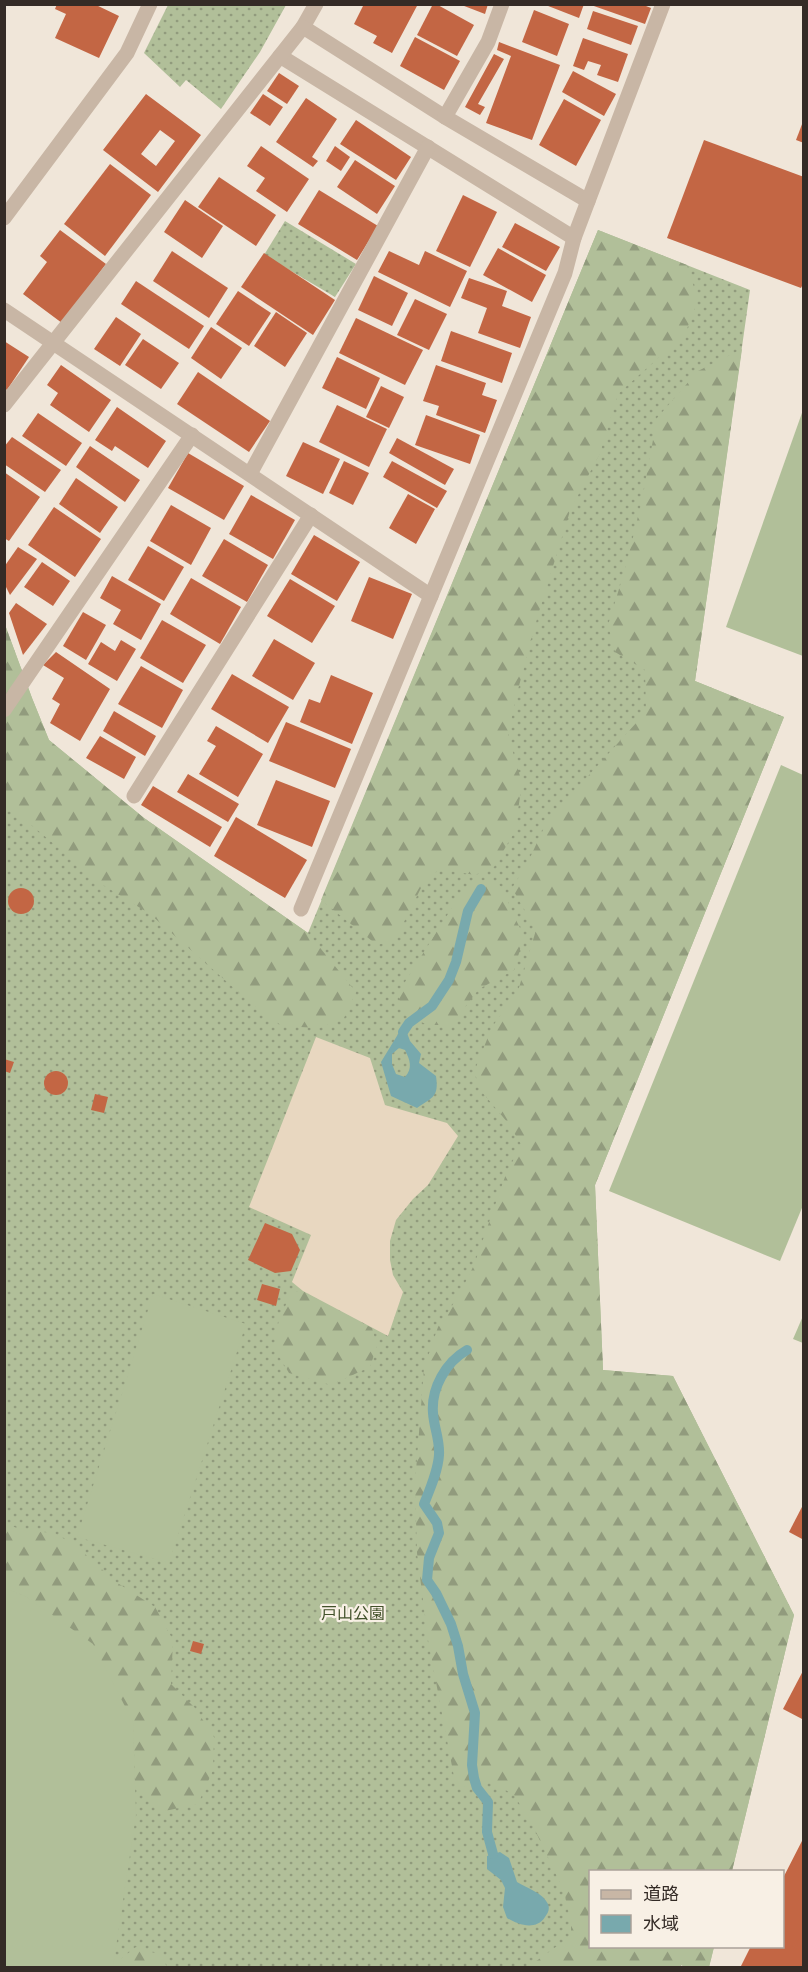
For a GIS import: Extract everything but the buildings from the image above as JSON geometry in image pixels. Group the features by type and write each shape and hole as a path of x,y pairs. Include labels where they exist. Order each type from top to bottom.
{"street":[{"path":"4,218 127,53 150,4"},
{"path":"4,405 303,27 316,4"},
{"path":"445,117 488,42 502,4"},
{"path":"301,909 565,273 574,238 663,4"},
{"path":"303,27 445,117 588,201"},
{"path":"280,56 574,238"},
{"path":"250,474 428,147"},
{"path":"4,310 431,596"},
{"path":"4,710 192,435"},
{"path":"134,796 311,514"}],"green space":[{"path":"168,4 286,5 260,52 221,109 186,80 180,87 144,53"},
{"path":"285,221 356,264 335,297 264,255"},
{"name":"戸山公園","path":"598,230 750,290 695,681 784,717 595,1185 603,1370 673,1376 794,1615 732,1870 589,1870 589,1948 714,1948 709,1967 681,1965 680,1968 5,1967 4,622 49,740 144,818 308,933"},
{"path":"598,230 687,265 698,300 685,334 618,394 600,453 570,511 538,615 508,735 522,783 515,831 494,867 475,875 440,869 424,882 395,940 377,945 321,900"},
{"path":"742,349 695,681 784,717 595,1185 603,1370 673,1376 794,1615 732,1870 589,1870 589,1948 714,1948 709,1967 681,1965 680,1968 528,1967 571,1936 571,1923 564,1891 532,1824 514,1795 492,1782 467,1788 455,1782 428,1640 417,1553 415,1484 424,1368 438,1327 459,1295 474,1265 505,1177 521,1144 508,1123 482,1092 474,1072 492,1027 518,991 536,930 512,888 527,864 550,815 646,712 645,670 615,652 608,625 626,566 642,500 657,418 698,371"},
{"path":"803,410 803,656 726,627"},
{"path":"4,622 49,740 144,818 308,933 356,992 344,1018 319,1028 282,1026 252,1004 150,914 103,885 5,803"},
{"path":"781,765 803,775 804,1203 780,1261 609,1191"},
{"path":"490,879 503,888 524,936 514,970 479,989 451,1025 428,1025 403,1014 398,993 458,898 471,883"},
{"path":"303,1291 372,1328 377,1346 370,1367 331,1385 289,1373 274,1348 279,1319 292,1292"},
{"path":"153,1294 246,1324 169,1563 77,1537"},
{"path":"803,1316 804,1343 793,1339"},
{"path":"4,1523 22,1530 54,1533 75,1545 116,1582 155,1607 173,1640 171,1684 195,1708 214,1737 213,1770 198,1804 160,1812 146,1799 135,1783 133,1722 27,1597 5,1588"},
{"path":"4,1588 27,1597 93,1644 133,1722 136,1815 113,1967 5,1967"},
{"path":"136,1947 161,1955 167,1967 113,1968 113,1965"}],"shaded area":[{"path":"316,1037 370,1058 385,1105 447,1123 458,1136 428,1185 396,1220 390,1241 390,1260 393,1275 403,1292 388,1336 303,1291 292,1282 311,1235 249,1207"}],"water":[{"path":"400,1031 407,1033 410,1041 421,1054 419,1063 436,1076 437,1088 434,1096 417,1108 391,1096 381,1062","holes":["399,1048 405,1050 410,1064 405,1077 396,1074 392,1064 392,1054"]},
{"path":"500,1852 509,1858 517,1882 546,1900 549,1909 537,1924 516,1923 507,1918 503,1907 505,1888 501,1880 487,1869 487,1856"}],"waterway":[{"path":"403,1032 409,1023 432,1006 449,980 456,962 468,911 481,889"},
{"path":"467,1350 446,1369 437,1385 433,1404 439,1455 424,1504 437,1523 439,1533 429,1558 427,1580 451,1624 475,1713 472,1765 477,1788 488,1802 487,1832 493,1854"}]}
